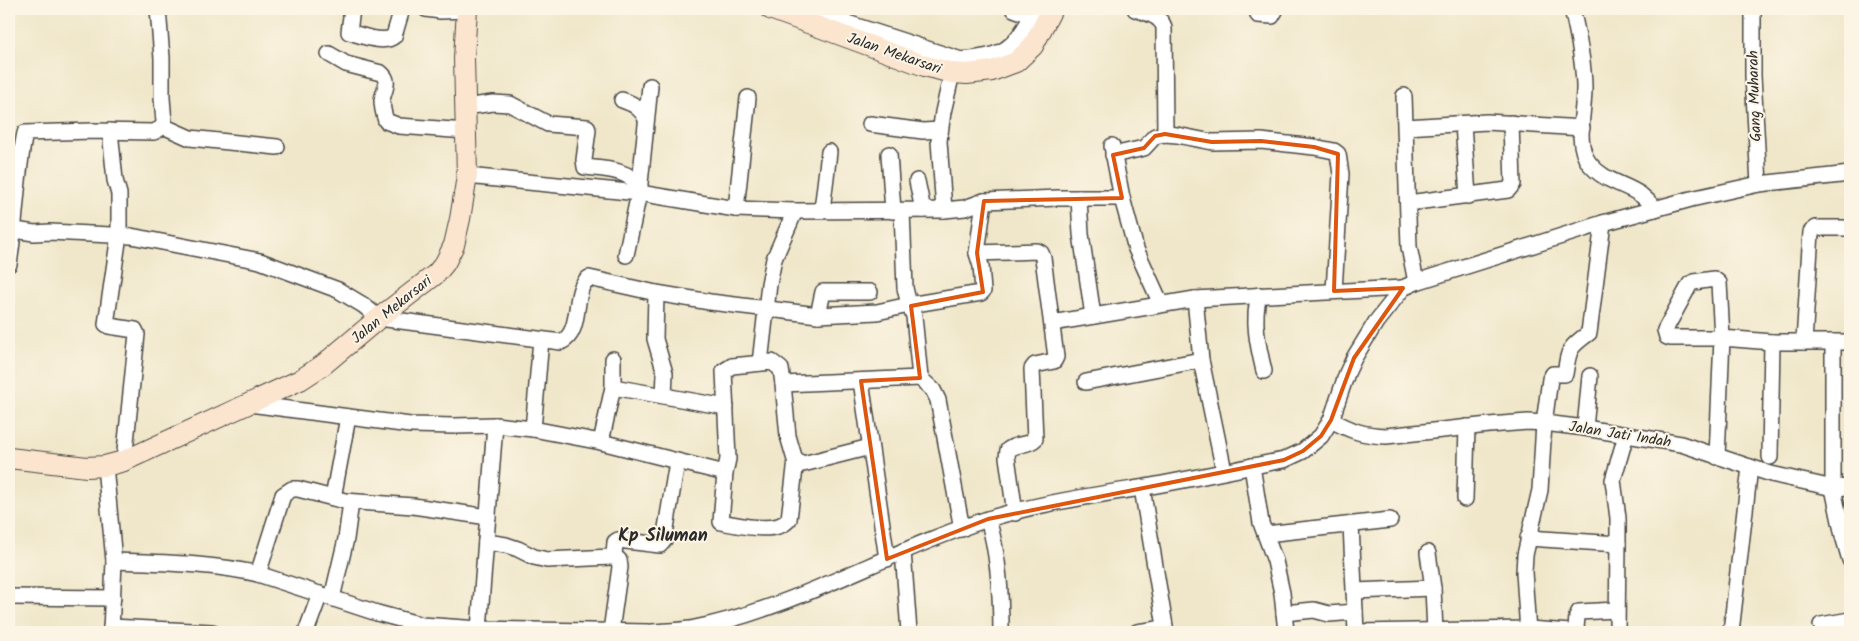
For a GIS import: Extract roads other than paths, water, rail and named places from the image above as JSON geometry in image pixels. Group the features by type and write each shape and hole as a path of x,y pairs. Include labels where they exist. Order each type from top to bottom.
{"street":[{"path":"158,9 162,58 163,126"},
{"path":"352,9 349,32 385,39 394,36 402,9"},
{"path":"426,9 466,9"},
{"name":"Jalan Mekarsari","path":"115,463 300,380 323,366 379,318 436,274 445,263 454,245 467,176 464,58 466,9"},
{"name":"Jalan Mekarsari","path":"770,9 925,66 952,73 967,74 992,71 1016,62 1033,46 1044,16"},
{"path":"804,9 961,60 987,57 1009,48 1024,32 1044,16"},
{"path":"1014,9 1044,16"},
{"path":"1135,9 1156,17 1163,23 1164,27 1165,134"},
{"path":"1258,16 1272,16 1276,9"},
{"path":"1572,9 1578,35 1584,84 1581,142 1583,154 1590,164 1606,177 1641,196 1655,209"},
{"name":"Gang Muharah","path":"1753,9 1753,76 1759,184"},
{"path":"329,54 346,64 381,72 385,76 387,82 382,101 383,114 386,121 399,126 466,131"},
{"path":"944,210 939,161 940,130 952,73"},
{"path":"626,255 639,190 650,86"},
{"path":"652,632 695,630 793,598 903,551 988,519 1070,499 1142,488 1284,460 1303,451 1320,436 1331,420 1347,373 1376,322 1410,285 1404,96"},
{"path":"736,209 748,98"},
{"path":"622,100 636,105 646,119"},
{"path":"465,107 492,103 510,104 548,124 587,126 585,167 622,174 636,181 639,190"},
{"path":"1406,127 1487,122 1582,128"},
{"path":"1408,202 1505,191 1511,188 1513,184 1510,123"},
{"path":"870,124 940,130"},
{"path":"1463,124 1468,196"},
{"path":"9,264 12,229 12,186 24,133 154,132 163,126"},
{"path":"163,126 190,138 277,147"},
{"path":"110,131 115,180 119,194 119,235 106,324 135,330 137,334 115,463 111,629 212,632"},
{"path":"1161,304 1136,249 1122,198 1113,150 1144,148 1155,136 1165,134 1212,142 1261,141 1314,147 1334,151 1338,154 1341,174 1334,292"},
{"path":"822,210 829,152"},
{"path":"889,154 898,211 905,288 914,316 920,378 933,390 938,400 962,529"},
{"path":"1052,323 1195,299 1334,292 1410,285 1603,223 1655,209 1759,184 1850,174"},
{"path":"467,176 639,190 736,209 795,211 944,210 965,208 984,202 1058,198 1122,198"},
{"path":"917,181 923,210"},
{"path":"1079,198 1081,234 1093,316"},
{"path":"12,229 34,233 119,235 154,239 260,261 338,290 363,305 379,318 561,342 570,334 575,321 582,284 589,278 656,293 710,302 818,315 877,312 980,293 983,291 983,282 977,253 984,202"},
{"path":"760,363 769,284 774,258 795,211"},
{"path":"1528,631 1524,572 1528,538 1540,490 1544,423 1550,379 1553,374 1565,374 1569,351 1573,344 1589,333 1603,223"},
{"path":"1804,342 1811,232 1816,228 1850,228"},
{"path":"977,253 1024,251 1037,251 1041,253 1052,323 1056,359 1035,366 1032,369 1035,439 1031,443 1009,448 1007,454 1015,513"},
{"path":"1717,457 1722,338 1719,283 1714,280 1691,283 1665,330 1665,334 1670,338 1722,338 1772,342 1850,342"},
{"path":"818,315 823,292 870,292"},
{"path":"656,293 655,339 664,373 664,396"},
{"path":"1259,295 1255,321 1258,346 1264,370"},
{"path":"1195,299 1201,360 1224,471"},
{"path":"532,429 541,340"},
{"path":"1770,457 1772,342"},
{"path":"1833,342 1833,488 1850,560"},
{"path":"601,442 613,387 613,359"},
{"path":"1086,382 1201,360"},
{"path":"772,362 781,369 784,384 788,436 796,460 789,518 781,526 751,527 721,522 728,459 724,371 732,366 772,362"},
{"path":"1585,428 1590,376"},
{"path":"784,384 920,378"},
{"path":"861,382 887,559"},
{"path":"613,387 726,406"},
{"path":"250,404 410,425 496,425 532,429 601,442 725,473"},
{"path":"333,498 348,417"},
{"name":"Jalan Jati Indah","path":"1331,420 1365,435 1386,436 1528,422 1585,428 1680,444 1771,474 1833,488 1850,487"},
{"path":"488,630 486,542 496,425"},
{"path":"1465,499 1467,427"},
{"path":"1617,632 1618,518 1613,480 1626,435"},
{"path":"796,460 803,464 870,447"},
{"path":"9,458 87,467 115,463"},
{"path":"614,556 614,544 618,540 662,544 677,462"},
{"path":"1252,466 1261,523 1266,534 1282,593 1286,632"},
{"path":"1731,632 1750,467"},
{"path":"1137,632 1165,630 1142,488"},
{"path":"258,574 283,495 292,489 351,502 413,506 488,517"},
{"path":"306,632 340,566 351,502"},
{"path":"988,519 997,555 1001,632"},
{"path":"1266,534 1390,520"},
{"path":"1350,525 1357,632 1573,632 1576,630 1577,616 1580,612 1616,610"},
{"path":"1528,538 1618,544"},
{"path":"486,542 506,545 534,557 547,560 614,556 619,560 620,567 611,631"},
{"path":"903,551 910,632"},
{"path":"1428,553 1436,632"},
{"path":"114,561 225,568 258,574 326,596 395,626 422,625 488,630 648,632"},
{"path":"1354,591 1433,588"},
{"path":"9,597 113,598"},
{"path":"1284,613 1314,610 1329,614 1355,612"},
{"path":"1821,625 1850,620"}],"district":[{"name":"Kp Siluman","path":"663,536"}]}
